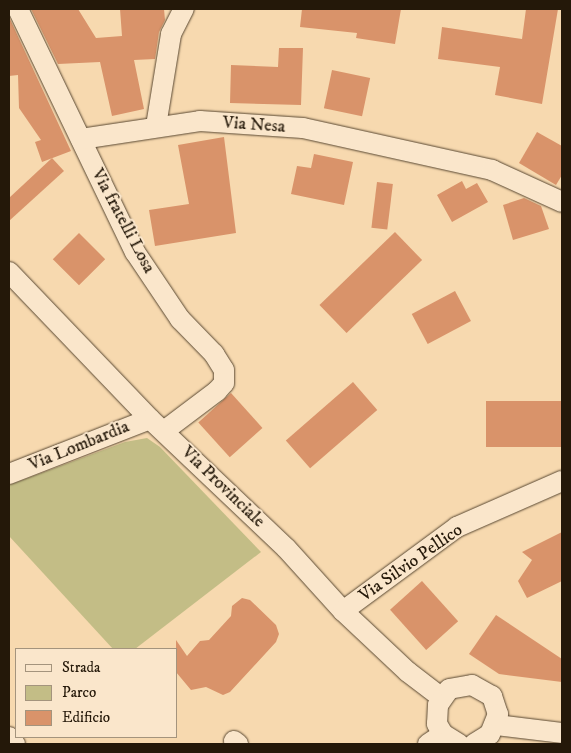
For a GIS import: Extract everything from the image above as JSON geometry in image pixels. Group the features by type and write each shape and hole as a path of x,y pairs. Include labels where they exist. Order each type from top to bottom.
{"street":[{"path":"18,9 81,139"},
{"path":"156,126 171,34 184,9"},
{"name":"Via Nesa","path":"81,139 156,126 200,121 303,128 492,170 562,202"},
{"name":"Via fratelli Losa","path":"81,139 135,252 180,319 214,354 224,370 224,382 217,391 157,425"},
{"name":"Via Provinciale","path":"9,272 157,425 286,548 343,611 408,672 442,698"},
{"name":"Via Lombardia","path":"9,474 157,425"},
{"name":"Via Silvio Pellico","path":"343,611 456,527 562,481"},
{"path":"443,741 436,714 442,698 449,689 472,684 492,696 498,714 496,725 479,744"},
{"path":"496,725 562,733"},
{"path":"9,738 15,744"}],"green space":[{"path":"147,438 160,447 261,552 136,648 112,648 9,536 9,485 125,442"}],"building":[{"path":"31,9 78,9 96,38 122,36 120,9 164,9 165,20 159,32 155,59 134,60 144,109 112,116 100,62 58,64"},
{"path":"302,9 401,9 395,44 356,38 357,33 300,27"},
{"path":"526,9 558,9 542,104 495,95 500,67 438,59 442,27 522,39"},
{"path":"9,17 71,151 42,162 35,142 41,140 19,108 18,75 9,76"},
{"path":"279,48 303,48 301,105 230,103 231,65 278,67"},
{"path":"332,70 370,78 362,116 324,108"},
{"path":"537,132 562,146 562,175 556,185 519,163"},
{"path":"224,137 236,233 155,246 149,210 189,204 178,145"},
{"path":"314,154 353,162 344,205 291,194 297,166 311,168"},
{"path":"52,158 64,171 9,221 9,198"},
{"path":"462,181 466,189 477,183 488,202 452,222 437,195"},
{"path":"377,182 393,184 387,230 371,228"},
{"path":"524,198 541,206 549,229 513,240 503,205"},
{"path":"395,232 422,260 347,333 319,305"},
{"path":"79,233 105,259 79,285 53,259"},
{"path":"455,291 471,321 428,344 412,314"},
{"path":"353,382 377,410 310,468 286,440"},
{"path":"231,393 262,428 230,457 198,422"},
{"path":"486,401 562,401 562,447 486,447"},
{"path":"562,532 562,581 527,598 518,581 532,560 522,552"},
{"path":"422,581 458,621 426,650 390,610"},
{"path":"242,598 250,600 276,625 279,634 276,642 230,692 223,695 206,687 191,690 178,674 178,648 176,648 176,640 187,656 200,641 209,640 231,616 232,606"},
{"path":"496,615 562,659 562,682 499,674 469,654"}]}
